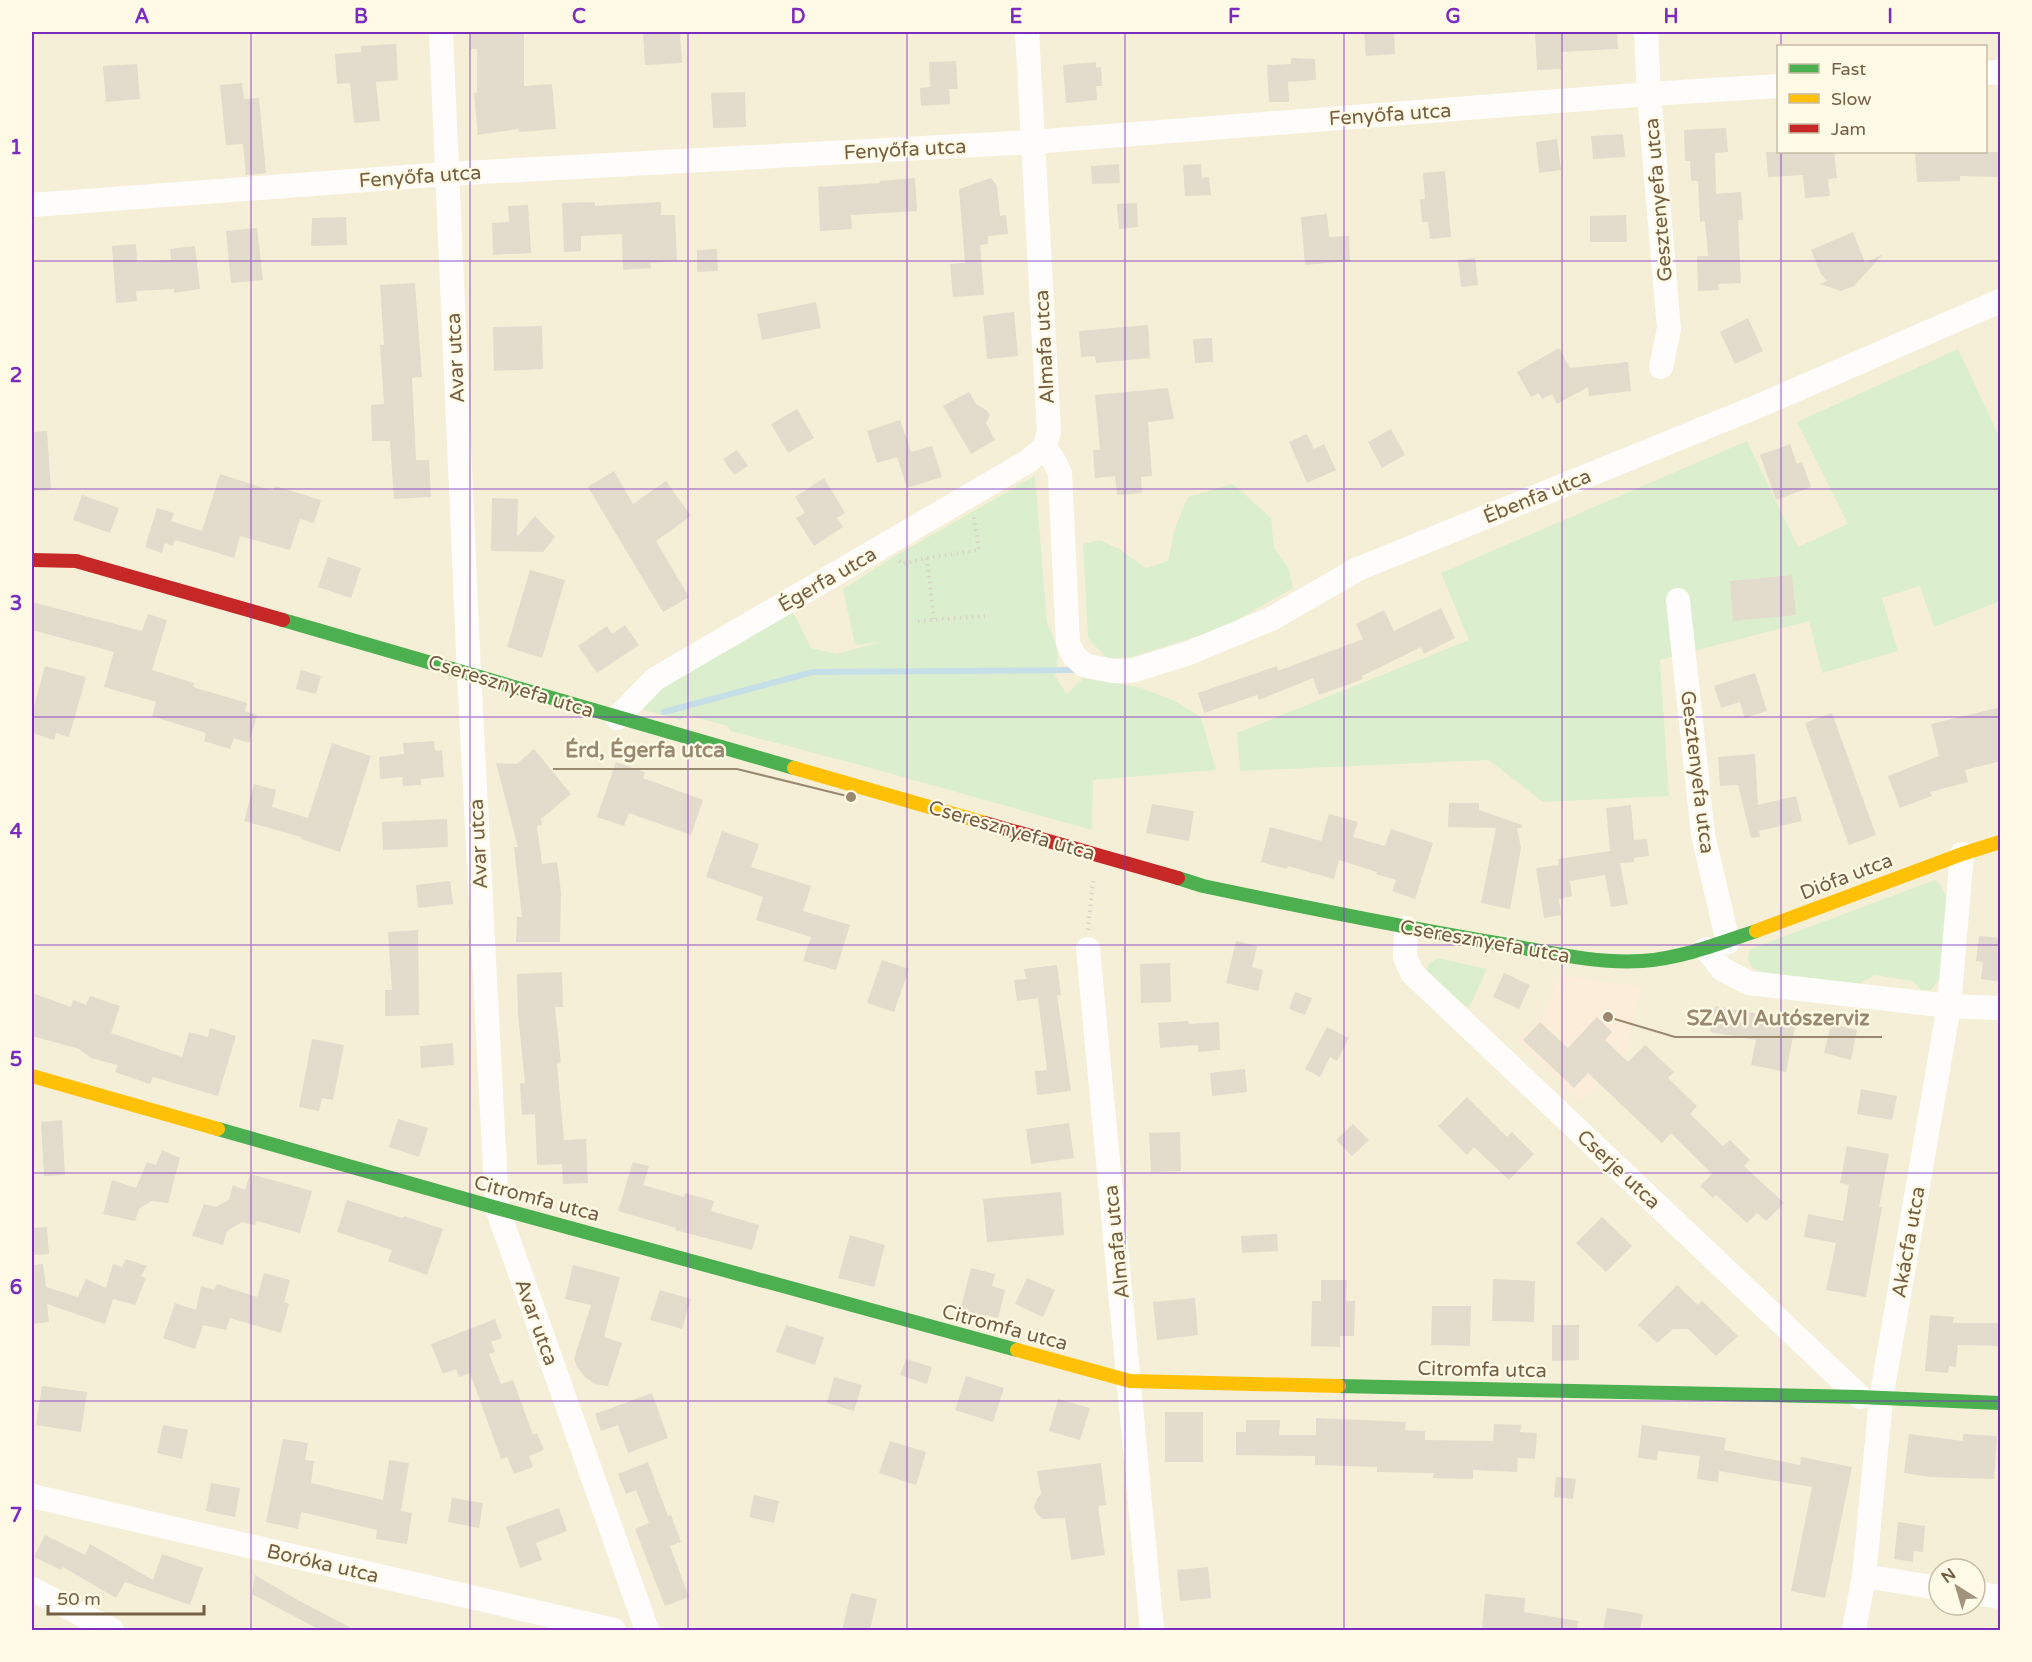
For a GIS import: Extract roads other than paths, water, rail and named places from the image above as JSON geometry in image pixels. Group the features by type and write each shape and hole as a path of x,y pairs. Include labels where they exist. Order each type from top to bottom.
{"street":[{"name":"Avar utca","path":"441,32 469,673 496,1208 646,1630"},
{"name":"Almafa utca","path":"1027,32 1049,432 1044,448"},
{"name":"Gesztenyefa utca","path":"1646,32 1669,329 1660,367"},
{"name":"Fenyőfa utca","path":"32,205 446,174 1032,142 1777,86"},
{"name":"Ébenfa utca","path":"1044,448 1060,473 1068,643 1074,656 1084,665 1112,671 1131,671 1189,653 1271,619 1358,569 1761,405 2001,301"},
{"name":"Égerfa utca","path":"617,718 656,679 1027,462 1044,448"},
{"name":"Cseresznyefa utca","path":"32,560 76,561 103,568 1203,886 1406,927 1603,961 1666,959 1717,945"},
{"name":"Gesztenyefa utca","path":"1678,600 1717,945"},
{"name":"Diófa utca","path":"1717,945 1962,854 2001,842"},
{"name":"Akácfa utca","path":"1854,1630 1864,1576 1871,1398 1949,1006 1962,854"},
{"name":"Cserje utca","path":"1406,927 1405,957 1412,973 1871,1398"},
{"path":"1717,945 1722,969 1749,983 1949,1006 2001,1008"},
{"name":"Almafa utca","path":"1088,949 1152,1630"},
{"name":"Citromfa utca","path":"32,1076 496,1208 1130,1381 2001,1403"},
{"name":"Boróka utca","path":"32,1496 614,1630"},
{"path":"1864,1576 1927,1586"},
{"path":"32,1589 112,1630"}],"waterway":[{"path":"664,712 813,672 1078,670"}],"place":[{"name":"Érd, Égerfa utca","path":"851,797"},
{"name":"SZAVI Autószerviz","path":"1608,1017"}]}
